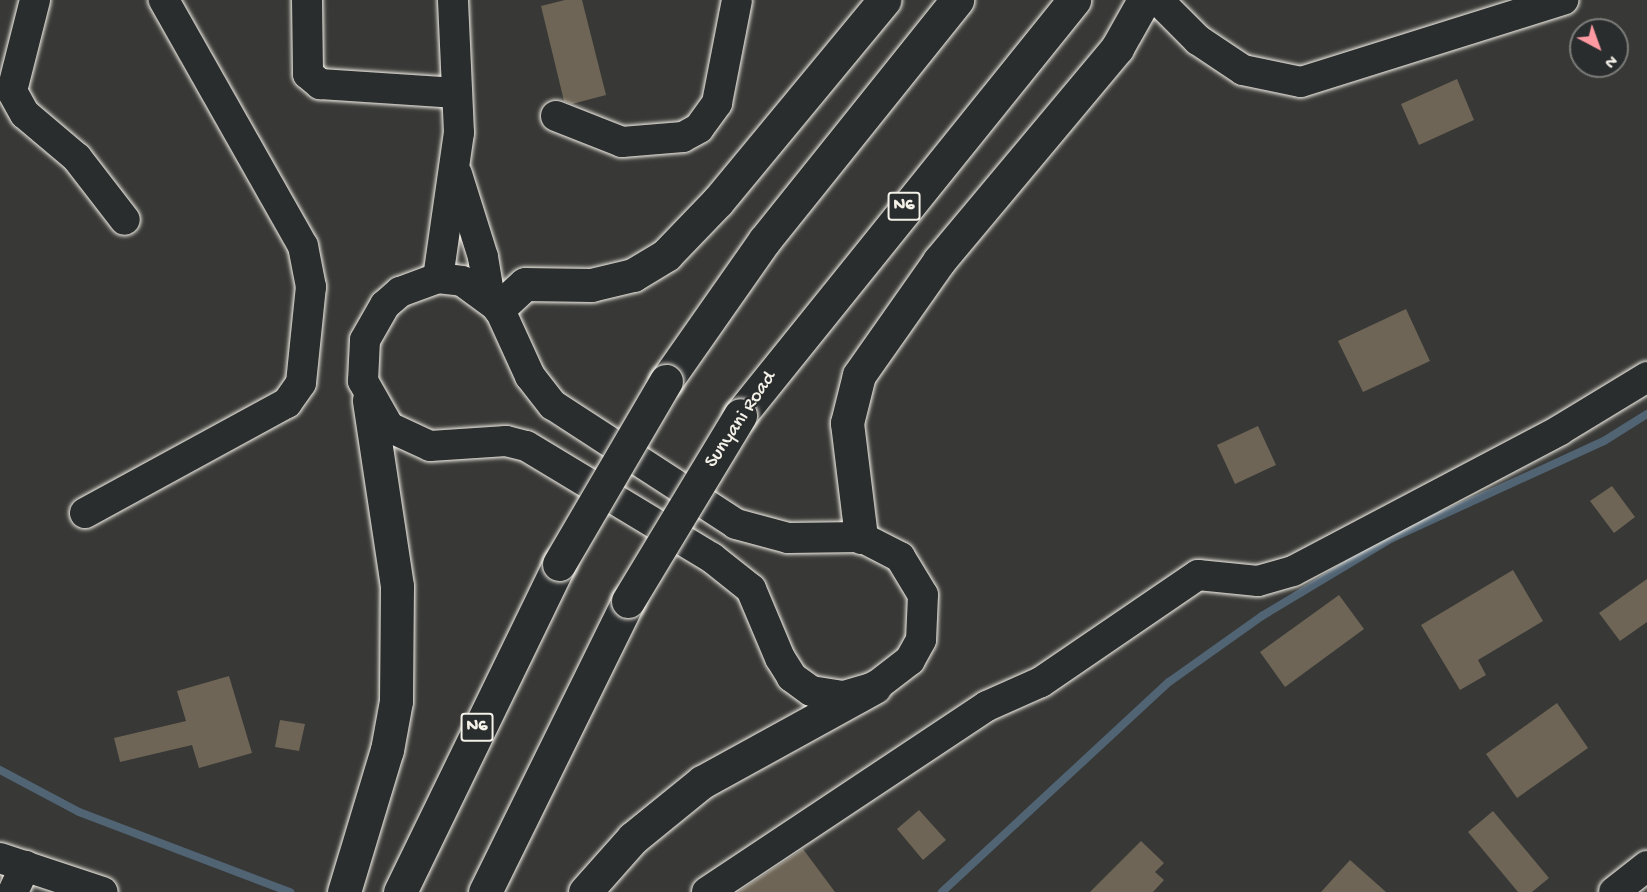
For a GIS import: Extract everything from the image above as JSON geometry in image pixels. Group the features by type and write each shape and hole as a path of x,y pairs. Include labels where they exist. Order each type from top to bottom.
{"main road":[{"path":"495,304 525,284 591,285 633,275 666,255 718,201 884,0"},
{"name":"N6","path":"400,892 559,564 666,381 764,241 957,0"},
{"name":"Sunyani Road","path":"485,892 628,601 740,415 1074,0"},
{"path":"861,537 848,423 859,375 939,261 1117,48 1144,0"},
{"path":"344,892 387,750 396,701 398,586 369,400"},
{"path":"585,892 633,838 702,782 875,687"}],"street":[{"path":"35,0 12,91 25,114 77,158 125,220"},
{"path":"86,513 287,403 301,383 311,287 303,246 164,0"},
{"path":"307,0 308,74 321,84 457,93"},
{"path":"438,278 455,168 457,93 453,0"},
{"path":"556,116 622,142 683,137 699,128 717,103 737,0"},
{"path":"1158,0 1197,40 1243,70 1301,82 1563,0"},
{"path":"455,168 495,304 530,376 553,405 736,524 788,538 861,537 900,557 923,596 921,640 910,660 875,687 843,696 811,691 792,677 751,589 734,574 526,446 412,441 389,427 369,400 362,361 373,322 400,292 438,278 462,281 495,304"},
{"path":"707,892 987,706 1041,682 1198,575 1258,581 1293,571 1560,430 1647,377"},
{"path":"1614,892 1647,866"},
{"path":"12,872 53,884 103,892"}],"building":[{"path":"565,0 582,0 606,95 572,104 564,101 541,6"},
{"path":"1457,79 1474,120 1419,145 1401,104"},
{"path":"1406,309 1430,361 1363,392 1338,341"},
{"path":"1258,426 1276,465 1235,484 1217,445"},
{"path":"1612,486 1635,517 1614,533 1590,501"},
{"path":"1513,570 1543,621 1478,660 1486,675 1460,690 1421,625"},
{"path":"1647,579 1647,622 1620,641 1599,613"},
{"path":"1339,595 1364,629 1285,687 1260,652"},
{"path":"229,676 252,753 199,768 192,745 120,762 114,738 186,721 177,691"},
{"path":"1557,703 1588,748 1517,798 1486,754"},
{"path":"280,720 305,724 299,751 275,747"},
{"path":"919,810 946,840 923,860 897,829"},
{"path":"1493,811 1549,878 1532,892 1518,892 1468,832"},
{"path":"1141,841 1164,863 1155,872 1164,880 1153,892 1090,892"},
{"path":"803,849 835,892 738,892"},
{"path":"1350,860 1386,892 1321,892"}],"waterway":[{"path":"942,892 1169,682 1262,616 1392,538 1604,441 1647,414"},
{"path":"0,770 79,812 290,892"}]}
